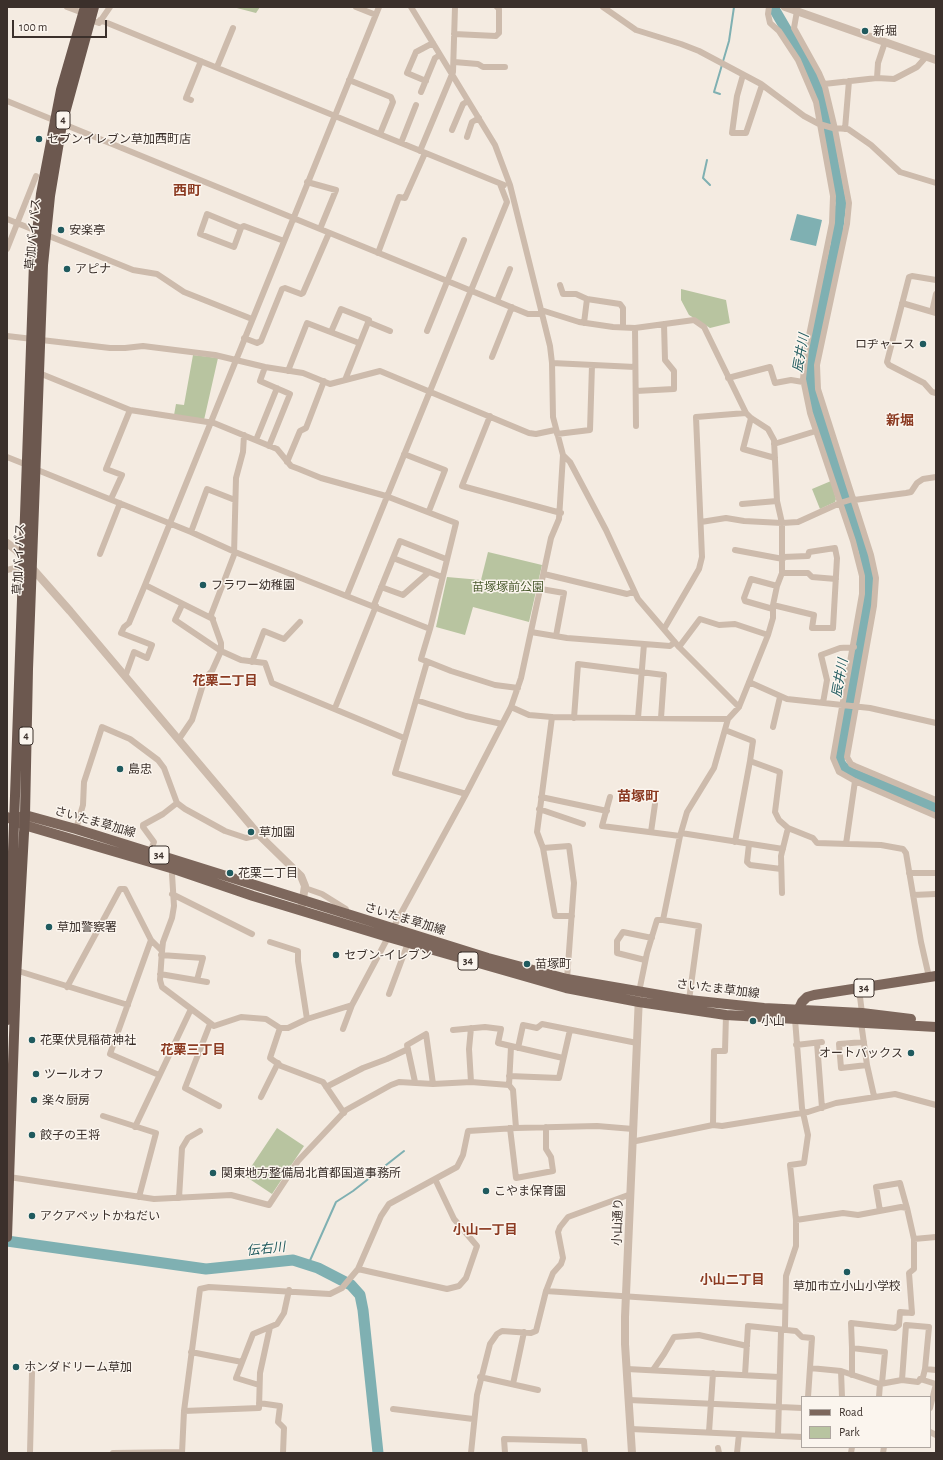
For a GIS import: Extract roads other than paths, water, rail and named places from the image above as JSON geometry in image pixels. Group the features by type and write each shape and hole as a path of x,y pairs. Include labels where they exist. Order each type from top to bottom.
{"highway":[{"name":"草加バイパス","path":"7,1236 11,970 10,819 27,565 35,340 41,234 41,194 58,122 90,15 94,7"},
{"name":"草加バイパス","path":"31,467 39,373 35,340"},
{"name":"草加バイパス","path":"7,1020 25,820 28,669 27,565"}],"main road":[{"name":"さいたま草加線","path":"10,819 25,820 76,829 150,852 388,937 559,986 639,997 689,1000 796,1014 919,1020 936,1026"},
{"name":"さいたま草加線","path":"25,820 174,869 302,906 345,914 488,958 567,979 639,997 726,1015 796,1014"},
{"name":"34","path":"796,1014 807,998 814,995 932,977"}],"street":[{"path":"67,7 90,15 500,184 510,185"},
{"path":"90,15 110,7"},
{"path":"356,7 376,16"},
{"path":"125,677 134,652 147,658 152,645 122,633 124,627 129,623 145,585 379,7"},
{"path":"343,1029 352,1005 466,794 511,707 518,688 551,538 560,519 561,513 563,455 553,417 552,363 510,185 495,145 411,7"},
{"path":"378,253 399,197 405,198 452,75 454,62 456,7"},
{"path":"454,34 496,36 499,33 499,9 497,7"},
{"path":"603,7 636,30 681,44 762,85 804,116 820,124 845,129 867,143 900,172 936,182"},
{"path":"786,7 936,60"},
{"path":"769,8 770,23 779,31 788,44 809,82 816,102 832,186 833,206 830,230 805,356 803,382 805,396 839,503 853,541 862,576 862,594 854,646 833,758 839,772 855,781 936,816"},
{"path":"797,11 794,28 824,84 848,192 848,215 819,356 817,381 820,398 871,555 876,587 846,754 850,764 936,800"},
{"path":"217,67 233,28"},
{"path":"877,78 878,62 885,42"},
{"path":"426,81 407,73 416,52 433,43"},
{"path":"421,92 435,58 440,55"},
{"path":"824,84 877,78 894,79 917,68 926,57"},
{"path":"191,100 186,98 201,61"},
{"path":"454,62 478,64 483,67 505,67"},
{"path":"743,75 737,96 732,132 746,133 762,85"},
{"path":"349,80 391,97 394,102 380,134"},
{"path":"845,129 849,81"},
{"path":"7,101 528,314 541,312 584,323 623,328 635,328 694,320 704,327 712,346 748,416 768,429 774,440 777,501 782,523 783,558 782,572 777,586 773,607 773,618 768,635 739,707 728,719 714,768 687,812 663,920"},
{"path":"452,130 463,104 468,101"},
{"path":"401,143 416,105"},
{"path":"466,137 472,122 479,118"},
{"path":"7,248 36,176"},
{"path":"308,182 336,190 320,229"},
{"path":"347,595 386,496 507,202 500,184"},
{"path":"241,228 234,247 200,234 207,214 241,228 244,226 284,241"},
{"path":"7,219 133,270 157,274 184,292 252,319"},
{"path":"244,338 257,343 261,341 282,289 285,288 301,294 303,293 329,233"},
{"path":"427,331 464,240"},
{"path":"497,301 510,269"},
{"path":"936,280 912,276 909,277 887,362 889,365 924,383 932,392 936,393"},
{"path":"560,284 563,294 576,294 587,299 620,304 623,308 623,328"},
{"path":"902,303 934,313 936,294"},
{"path":"584,323 587,299"},
{"path":"492,357 512,307"},
{"path":"331,332 340,309 369,320 368,322 390,331"},
{"path":"345,380 368,322"},
{"path":"288,371 307,323 359,343"},
{"path":"636,392 674,389 674,371 665,360 664,324"},
{"path":"635,328 636,426"},
{"path":"7,336 110,348 143,346 215,355 265,367 303,373 330,384 380,371 529,433 536,434 590,430 592,366"},
{"path":"552,363 636,367"},
{"path":"265,367 260,381 290,394 270,446"},
{"path":"728,378 770,367 775,383 791,380 803,382"},
{"path":"39,373 130,410 210,423 244,435 277,449 291,466 322,478 386,496 429,511 456,523 430,629 421,659 451,671 495,685 518,688"},
{"path":"287,462 300,431 306,428 324,381"},
{"path":"256,440 277,388"},
{"path":"111,499 122,475 106,469 130,410"},
{"path":"490,416 462,486 561,513"},
{"path":"748,416 743,449 775,458"},
{"path":"664,629 699,569 702,557 696,417 748,416"},
{"path":"774,444 816,431"},
{"path":"179,739 192,720 206,678 212,671 222,651 221,643 211,615 235,552 236,478 243,452 244,435"},
{"path":"404,454 445,470 429,511"},
{"path":"563,455 570,462 606,530 633,592 677,645 739,707"},
{"path":"7,457 191,532 235,552 430,629"},
{"path":"701,522 726,518 744,521 782,523 798,522 839,503 853,499 911,492 917,483 923,479 936,477"},
{"path":"191,532 207,489 235,500"},
{"path":"742,504 777,501"},
{"path":"100,554 120,503"},
{"path":"335,708 400,541 446,559"},
{"path":"7,542 179,739 260,835 301,876 305,888 302,906"},
{"path":"735,550 783,558 808,556 809,552 835,548 837,558 833,628 812,628 814,615 773,607 745,600 744,598 751,579 777,586"},
{"path":"393,558 442,577"},
{"path":"7,570 27,565"},
{"path":"381,587 403,595 429,572"},
{"path":"782,572 808,573 812,577 836,579"},
{"path":"544,574 627,594 633,592"},
{"path":"145,585 212,619"},
{"path":"541,589 564,593 556,636"},
{"path":"182,605 175,620 222,651 241,660 265,663 272,682 404,738"},
{"path":"531,632 556,636 670,646 677,645 700,619 719,625 735,624 768,635"},
{"path":"252,662 264,631 284,639 300,622"},
{"path":"638,718 644,644"},
{"path":"823,703 827,680 821,655 840,648 854,646"},
{"path":"427,662 395,773 466,794"},
{"path":"574,718 578,664 642,673 664,674 661,718"},
{"path":"749,682 780,698 870,708 936,723"},
{"path":"773,727 780,698"},
{"path":"416,700 466,716 502,724"},
{"path":"511,707 529,715 552,718 728,719"},
{"path":"552,718 539,809 538,832 543,848 555,916 572,916"},
{"path":"76,829 83,805 84,782 102,727 130,739 158,760 164,768 177,803 185,809 225,831 246,838 260,835"},
{"path":"725,730 753,741 735,842"},
{"path":"750,762 780,772 775,812 779,820 788,828 813,838 817,843 881,845 903,849 906,853 920,942 932,977"},
{"path":"846,844 855,781"},
{"path":"541,797 607,811"},
{"path":"610,797 602,826 681,834 783,849"},
{"path":"150,852 154,842 143,825 163,814 177,803"},
{"path":"651,832 655,804"},
{"path":"539,809 569,822 584,824"},
{"path":"782,893 781,869 783,849 788,828"},
{"path":"749,844 747,862 750,865 781,869"},
{"path":"543,848 569,846 574,883 567,979"},
{"path":"174,869 172,874 172,894 174,906 172,918 163,942 160,980 162,987 210,1024 214,1026 223,1024 241,1017 266,1019 280,1028 288,1028 307,1019 352,1005"},
{"path":"909,873 936,873"},
{"path":"305,888 320,893 346,909 345,914"},
{"path":"67,987 120,889 125,889 151,940 162,953 203,958 197,980"},
{"path":"172,894 252,934"},
{"path":"913,895 936,894"},
{"path":"639,997 646,960 657,920 663,920 699,926 689,1000"},
{"path":"646,960 617,953 616,941 623,932 652,938"},
{"path":"151,940 110,1054 159,1075"},
{"path":"270,942 298,951 298,961 307,1019"},
{"path":"389,994 408,943"},
{"path":"11,970 128,1005"},
{"path":"160,974 207,982"},
{"path":"859,989 867,1066 874,1096"},
{"name":"小山通り","path":"632,1453 626,1369 626,1296 639,997"},
{"path":"135,1126 191,1009"},
{"path":"778,1435 781,1332 784,1329 786,1276 796,1246 796,1220 790,1165 804,1163 808,1135 796,1045 796,1014"},
{"path":"712,1125 714,1051 725,1051 726,1015"},
{"path":"210,1024 185,1088 219,1106"},
{"path":"518,1048 523,1025 537,1028 542,1024 637,1044"},
{"path":"453,1030 485,1026 501,1029 498,1043 563,1058"},
{"path":"280,1028 270,1058 296,1072 316,1078 323,1082 344,1113"},
{"path":"470,1028 469,1049 471,1082"},
{"path":"509,1076 559,1078 570,1030"},
{"path":"415,1082 407,1045 426,1034 433,1084"},
{"path":"796,1045 820,1042 822,1108"},
{"path":"864,1042 839,1044 841,1068 867,1066"},
{"path":"511,1047 509,1085 513,1090 513,1128 516,1178 553,1170 551,1157 546,1149 546,1127"},
{"path":"326,1088 363,1068 387,1059 408,1048"},
{"path":"261,1097 278,1063"},
{"path":"9,1177 154,1199 231,1195 269,1205 298,1161 346,1110 391,1084 399,1082 433,1084 471,1082 509,1085"},
{"path":"632,1141 636,1142 712,1125 722,1126 804,1112 874,1096 895,1094 936,1105"},
{"path":"103,1116 156,1133 139,1197"},
{"path":"113,1453 182,1453 184,1411 200,1289 209,1287 289,1290 330,1294 343,1287 358,1270 381,1216 388,1204 457,1167 463,1156 468,1131 513,1128 597,1126 633,1129"},
{"path":"179,1198 182,1148 188,1138 200,1131"},
{"path":"358,1270 447,1289 459,1286 466,1278 477,1246 454,1220 435,1179"},
{"path":"880,1211 876,1187 900,1183 914,1239 914,1269 909,1272 912,1313 900,1312 899,1325 896,1327"},
{"path":"470,1453 473,1419 480,1377 490,1344 497,1334 502,1332 531,1333 536,1331 546,1291 553,1273 561,1264 563,1258 558,1232 564,1221 568,1217 631,1194"},
{"path":"796,1220 843,1213 858,1215 901,1206 907,1208"},
{"path":"914,1239 936,1237"},
{"path":"259,1385 236,1378 253,1334 277,1324 284,1313 289,1290"},
{"path":"546,1291 785,1307"},
{"path":"852,1375 851,1323 896,1327 906,1325 929,1327 925,1369 920,1380"},
{"path":"902,1380 906,1325"},
{"path":"745,1375 748,1326 796,1331 802,1337 812,1338 808,1396"},
{"path":"184,1411 258,1408 260,1373 270,1327"},
{"path":"513,1384 524,1332"},
{"path":"653,1370 674,1337 699,1335 747,1346"},
{"path":"852,1348 885,1352 879,1396"},
{"path":"191,1352 242,1362"},
{"path":"810,1368 841,1371 881,1383 902,1380 918,1382 920,1380 936,1384 931,1404"},
{"path":"626,1369 779,1377"},
{"path":"925,1369 936,1370"},
{"path":"841,1371 842,1396"},
{"path":"30,1453 32,1373"},
{"path":"709,1432 713,1373"},
{"path":"480,1377 538,1390"},
{"path":"629,1400 801,1408"},
{"path":"259,1403 280,1406 278,1422 284,1428 283,1453"},
{"path":"393,1408 473,1419"},
{"path":"631,1429 801,1437"},
{"path":"737,1453 739,1434"},
{"path":"505,1453 504,1439 584,1441 585,1453"}],"water":[{"path":"797,214 822,220 816,246 790,240"}],"waterway":[{"path":"720,94 714,92 729,41 734,7"},
{"name":"辰井川","path":"773,7 814,77 823,107 841,203 836,244 811,360 810,376 811,392 864,551 869,577 869,594 839,761 849,772 936,808"},
{"path":"707,160 703,178 710,185"},
{"path":"308,1265 336,1202 353,1191 404,1151"},
{"name":"伝右川","path":"7,1241 206,1269 293,1260 318,1268 351,1285 360,1295 363,1310 378,1453"}],"place":[{"name":"新堀","path":"865,31"},
{"name":"セブンイレブン草加西町店","path":"39,139"},
{"name":"安楽亭","path":"61,230"},
{"name":"アピナ","path":"67,269"},
{"name":"ロヂャース","path":"923,344"},
{"name":"フラワー幼稚園","path":"203,585"},
{"name":"島忠","path":"120,769"},
{"name":"草加園","path":"251,832"},
{"name":"花栗二丁目","path":"230,873"},
{"name":"草加警察署","path":"49,927"},
{"name":"セブン-イレブン","path":"336,955"},
{"name":"苗塚町","path":"527,964"},
{"name":"小山","path":"753,1021"},
{"name":"花栗伏見稲荷神社","path":"32,1040"},
{"name":"オートバックス","path":"911,1053"},
{"name":"ツールオフ","path":"36,1074"},
{"name":"楽々厨房","path":"34,1100"},
{"name":"餃子の王将","path":"32,1135"},
{"name":"関東地方整備局北首都国道事務所","path":"213,1173"},
{"name":"こやま保育園","path":"486,1191"},
{"name":"アクアペットかねだい","path":"32,1216"},
{"name":"草加市立小山小学校","path":"847,1272"},
{"name":"ホンダドリーム草加","path":"16,1367"}],"district":[{"name":"西町","path":"187,191"},
{"name":"新堀","path":"900,421"},
{"name":"花栗二丁目","path":"225,681"},
{"name":"苗塚町","path":"638,797"},
{"name":"花栗三丁目","path":"193,1050"},
{"name":"小山一丁目","path":"485,1230"},
{"name":"小山二丁目","path":"732,1280"}],"park label":[{"name":"苗塚塚前公園","path":"508,587"}]}
